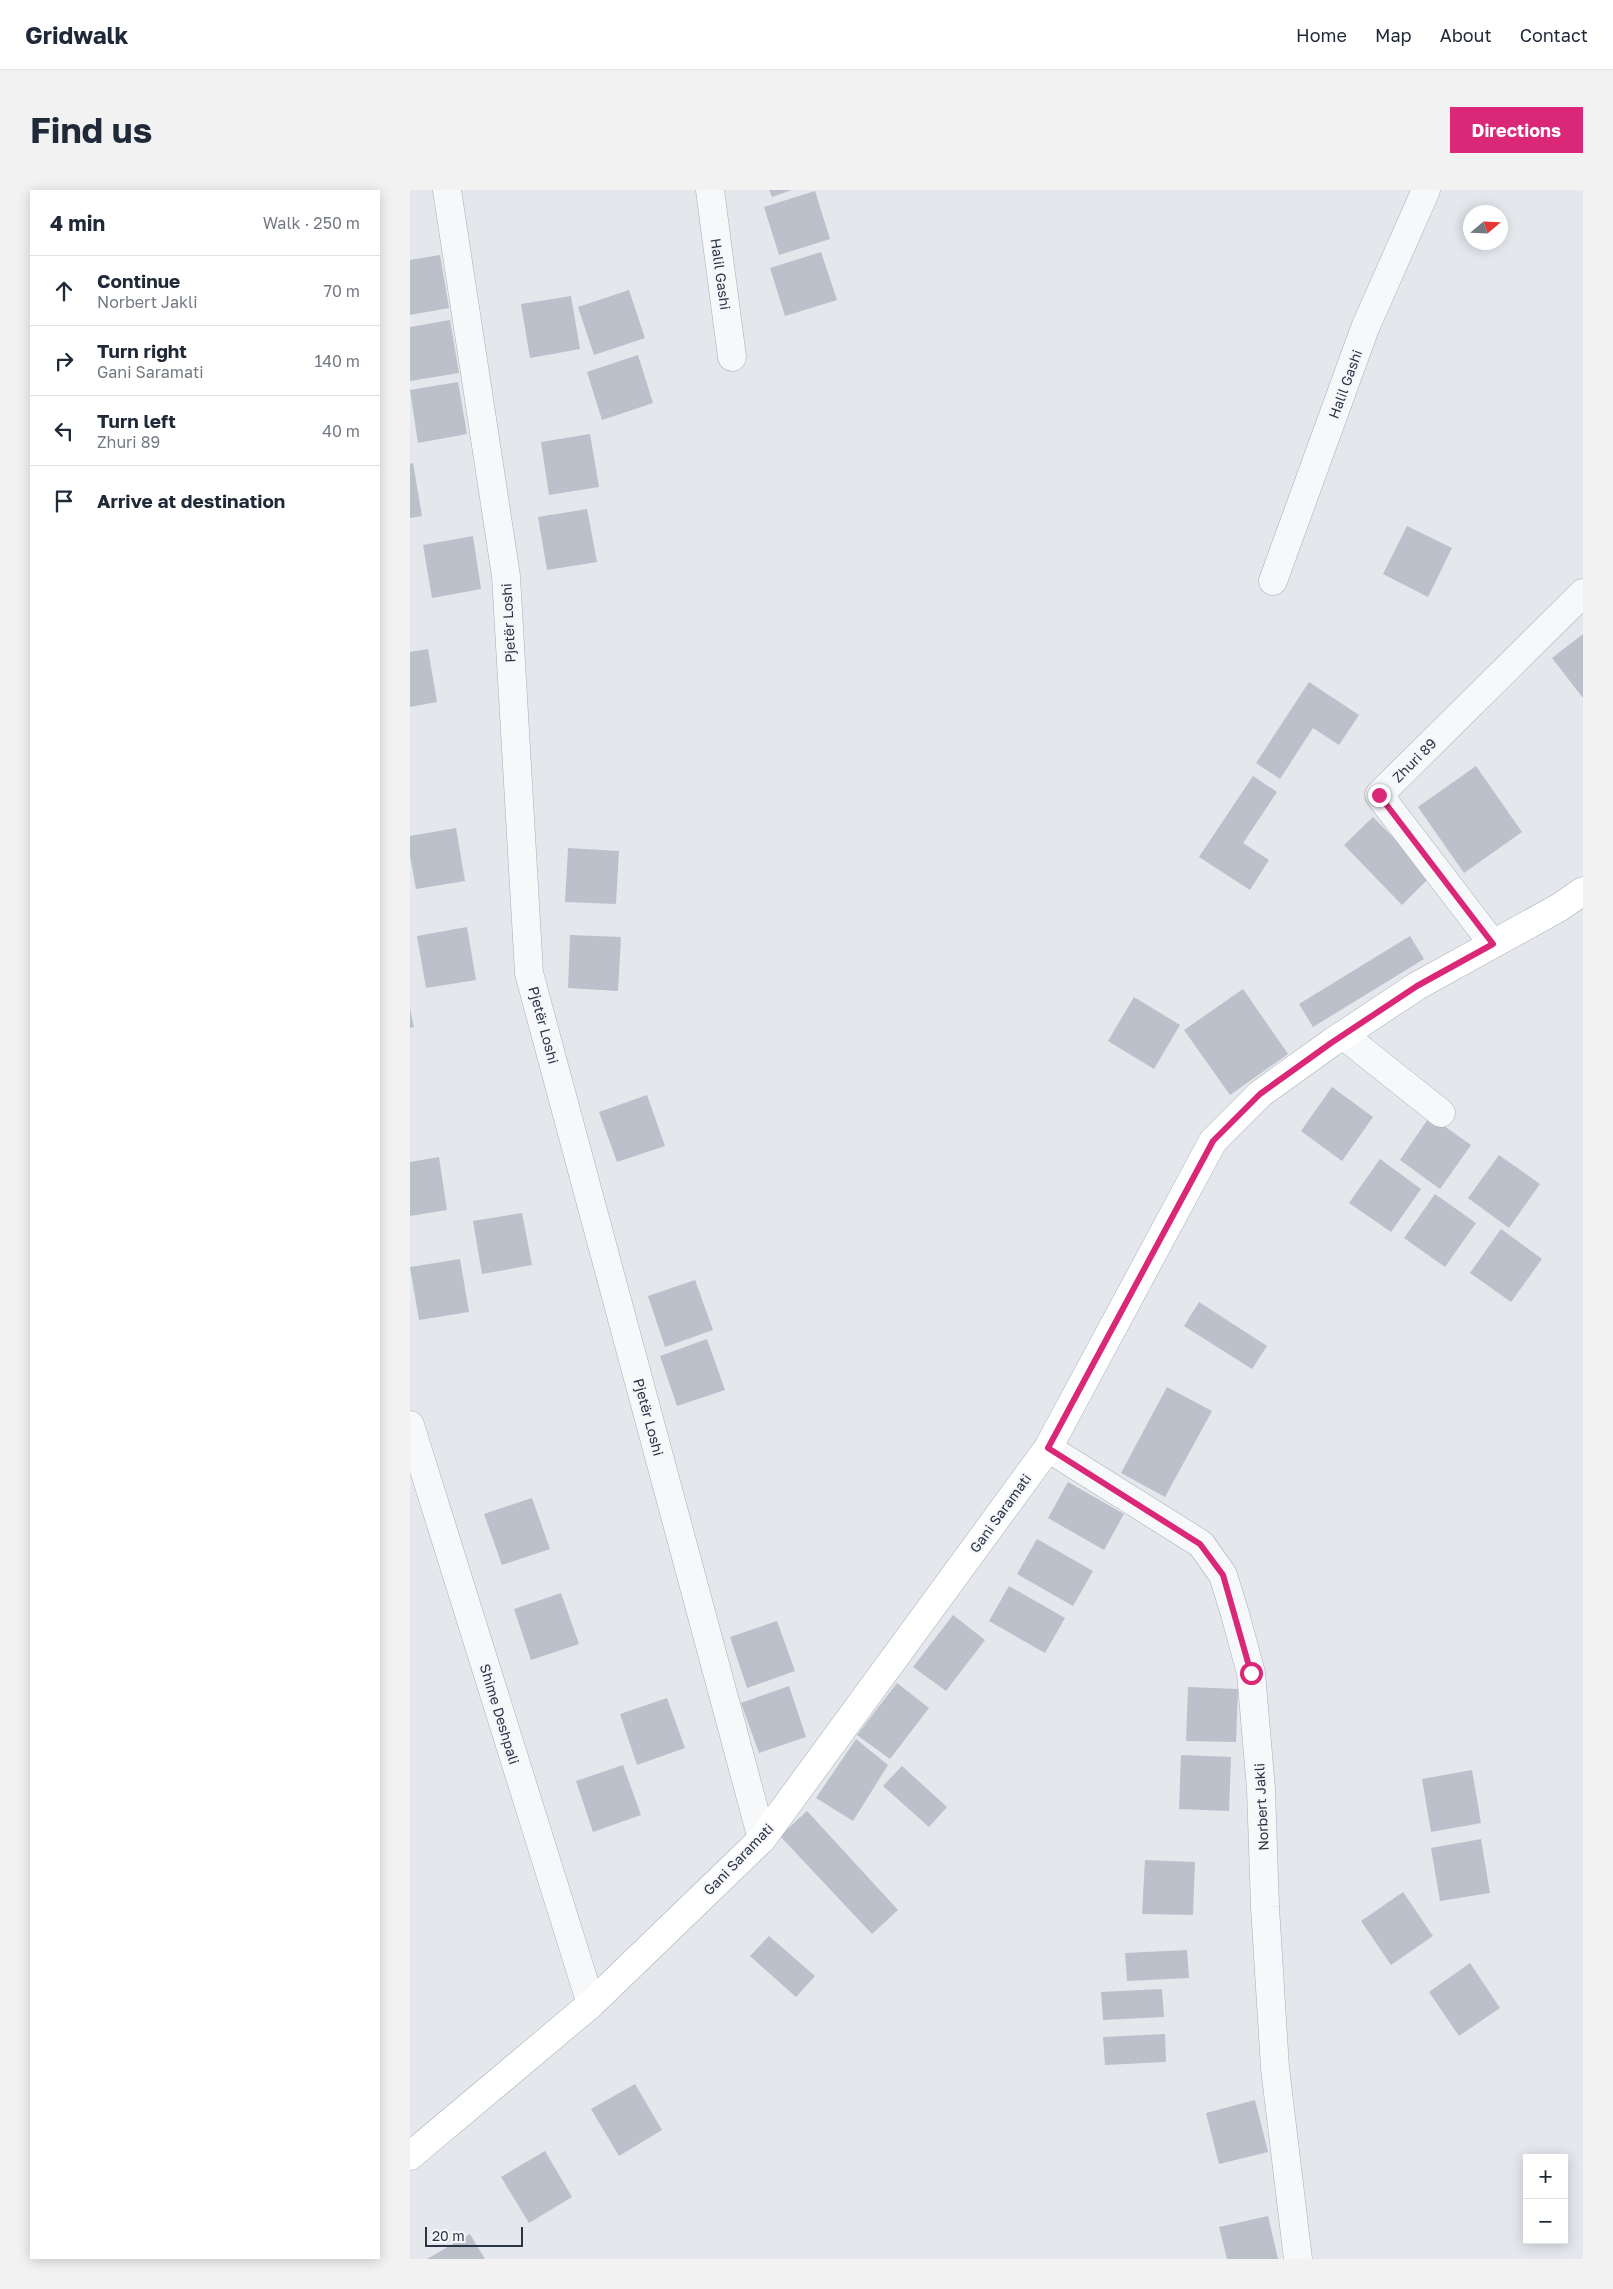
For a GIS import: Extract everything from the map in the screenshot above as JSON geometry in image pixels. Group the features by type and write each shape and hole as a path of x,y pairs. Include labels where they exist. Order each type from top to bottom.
{"street":[{"name":"Pjetër Loshi","path":"448,190 506,576 530,973 762,1839"},
{"name":"Halil Gashi","path":"710,190 732,357"},
{"name":"Halil Gashi","path":"1273,581 1365,328 1426,190"},
{"name":"Zhuri 89","path":"1493,944 1379,795 1583,593"},
{"name":"Gani Saramati","path":"410,2156 591,2004 762,1839 1048,1448 1213,1141 1260,1094 1344,1035 1417,986 1560,907 1583,890"},
{"path":"1344,1035 1441,1113"},
{"name":"Shime Deshpali","path":"410,1425 591,2004"},
{"name":"Norbert Jakli","path":"1048,1448 1200,1544 1223,1575 1251,1673 1261,1789 1265,1907 1275,2068 1298,2259"}],"building":[{"path":"769,190 792,190 772,197"},
{"path":"815,191 830,239 779,255 764,207"},
{"path":"821,252 837,300 785,316 770,268"},
{"path":"440,255 449,308 410,315 410,260"},
{"path":"629,290 645,338 594,355 578,307"},
{"path":"571,296 580,349 530,358 521,304"},
{"path":"450,320 459,373 410,381 410,327"},
{"path":"638,355 653,403 602,420 587,372"},
{"path":"458,382 467,434 418,443 410,390"},
{"path":"590,434 599,487 549,495 541,442"},
{"path":"413,463 422,516 410,518 410,464"},
{"path":"587,509 597,562 547,570 538,517"},
{"path":"1407,526 1452,548 1428,597 1383,574"},
{"path":"473,536 481,589 432,598 423,545"},
{"path":"1583,634 1583,698 1552,658"},
{"path":"428,649 437,702 410,707 410,652"},
{"path":"1309,682 1359,715 1339,745 1313,728 1280,779 1256,763"},
{"path":"1476,766 1522,832 1464,873 1418,807"},
{"path":"1253,776 1277,792 1243,843 1269,860 1250,890 1199,857"},
{"path":"1373,817 1431,876 1402,905 1344,845"},
{"path":"456,828 465,881 416,889 410,856 410,836"},
{"path":"568,848 619,851 616,904 565,902"},
{"path":"467,927 476,980 426,988 417,936"},
{"path":"570,935 621,937 618,991 568,988"},
{"path":"1410,936 1424,959 1313,1027 1299,1004"},
{"path":"1243,989 1288,1054 1230,1095 1184,1030"},
{"path":"1134,997 1180,1025 1154,1069 1108,1041"},
{"path":"410,1009 414,1027 410,1028"},
{"path":"1332,1087 1373,1117 1342,1161 1301,1131"},
{"path":"647,1095 665,1146 617,1162 599,1112"},
{"path":"1430,1116 1471,1145 1440,1189 1400,1160"},
{"path":"1499,1155 1540,1184 1509,1228 1468,1198"},
{"path":"439,1157 447,1210 410,1216 410,1162"},
{"path":"1380,1159 1421,1189 1391,1232 1349,1203"},
{"path":"1435,1194 1476,1223 1445,1267 1404,1238"},
{"path":"522,1213 532,1265 482,1274 473,1221"},
{"path":"1501,1229 1542,1259 1511,1302 1470,1273"},
{"path":"460,1259 469,1312 419,1320 410,1267"},
{"path":"695,1280 713,1330 665,1347 648,1296"},
{"path":"1199,1302 1267,1346 1252,1369 1184,1326"},
{"path":"707,1339 725,1390 677,1406 660,1356"},
{"path":"1167,1387 1212,1411 1165,1497 1121,1473"},
{"path":"1068,1482 1124,1514 1104,1550 1048,1518"},
{"path":"532,1498 550,1549 502,1565 484,1514"},
{"path":"1037,1539 1093,1571 1073,1606 1017,1574"},
{"path":"1009,1586 1065,1618 1045,1653 989,1621"},
{"path":"561,1593 579,1644 531,1660 514,1609"},
{"path":"953,1615 985,1640 946,1691 913,1667"},
{"path":"777,1621 795,1671 747,1688 730,1637"},
{"path":"897,1683 929,1708 890,1759 857,1735"},
{"path":"789,1686 806,1737 759,1753 741,1703"},
{"path":"1188,1687 1238,1689 1236,1742 1186,1741"},
{"path":"667,1698 685,1748 637,1765 620,1714"},
{"path":"856,1739 888,1765 853,1821 816,1798"},
{"path":"1181,1755 1231,1757 1229,1811 1179,1809"},
{"path":"623,1765 641,1815 593,1832 576,1781"},
{"path":"902,1766 947,1807 929,1827 883,1786"},
{"path":"1472,1770 1481,1823 1431,1832 1422,1779"},
{"path":"807,1811 898,1910 872,1934 780,1836"},
{"path":"1481,1839 1490,1893 1440,1901 1431,1848"},
{"path":"1145,1860 1195,1862 1193,1915 1142,1914"},
{"path":"1403,1892 1433,1936 1391,1965 1361,1921"},
{"path":"769,1936 815,1976 796,1997 750,1956"},
{"path":"1187,1950 1189,1978 1127,1981 1125,1953"},
{"path":"1470,1963 1500,2008 1459,2036 1429,1992"},
{"path":"1162,1989 1164,2017 1103,2020 1101,1992"},
{"path":"1165,2034 1166,2062 1105,2065 1103,2037"},
{"path":"635,2084 662,2130 619,2156 591,2109"},
{"path":"1255,2100 1268,2152 1219,2164 1206,2113"},
{"path":"545,2151 572,2197 529,2223 501,2177"},
{"path":"1268,2216 1278,2259 1227,2259 1219,2227"},
{"path":"470,2234 485,2259 427,2259"}],"route":[{"path":"1251,1673 1223,1575 1200,1544 1048,1448 1213,1141 1260,1094 1331,1043 1417,986 1493,944 1379,795"}]}
